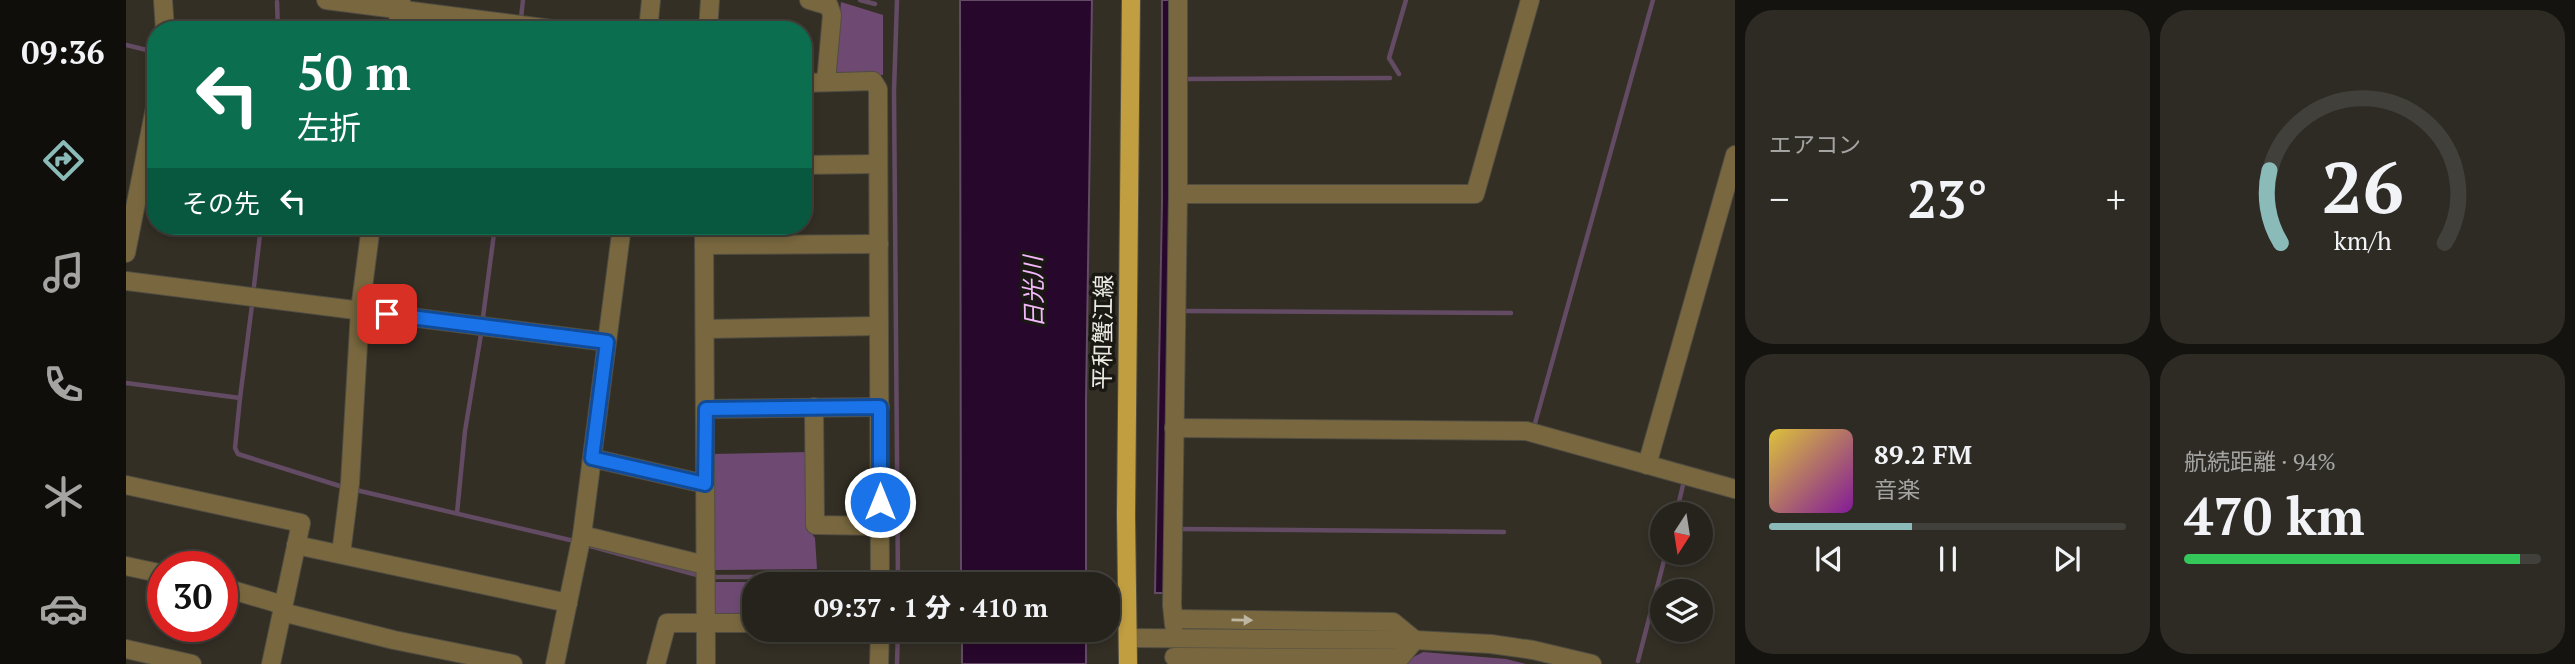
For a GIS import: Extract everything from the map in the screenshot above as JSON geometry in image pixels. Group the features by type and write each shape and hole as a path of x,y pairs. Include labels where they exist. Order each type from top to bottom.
{"main road":[{"name":"平和蟹江線","path":"1128,664 1126,515 1131,0"}],"street":[{"path":"163,0 164,21"},
{"path":"326,0 400,5 502,21"},
{"path":"649,21 651,0"},
{"path":"709,21 710,0"},
{"path":"809,0 829,5 832,15 826,82"},
{"path":"1178,0 1172,605 1174,622 1393,622 1415,640"},
{"path":"1178,194 1475,194 1530,0"},
{"path":"812,83 873,81 878,89 880,572"},
{"path":"126,253 147,148"},
{"path":"1647,465 1735,155"},
{"path":"812,165 878,164"},
{"path":"341,554 351,483 359,310 371,235"},
{"path":"555,664 582,535 621,235"},
{"path":"704,235 706,664"},
{"path":"704,245 879,244"},
{"path":"126,281 607,342"},
{"path":"705,329 879,326"},
{"path":"814,407 815,525 880,526"},
{"path":"706,409 880,407"},
{"path":"1174,428 1526,431 1735,489"},
{"path":"592,458 705,484"},
{"path":"126,485 301,523 271,664"},
{"path":"582,535 705,565"},
{"path":"296,545 568,603"},
{"path":"126,566 147,571"},
{"path":"238,593 283,609 394,640 513,664"},
{"path":"656,664 667,623 742,623"},
{"path":"1128,638 1415,640 1502,646 1592,664"},
{"path":"1174,658 1400,658 1415,640"},
{"path":"879,664 880,642"},
{"path":"126,649 192,664"}],"shaded area":[{"path":"841,2 883,15 883,75 839,76 834,72"},
{"path":"810,452 809,529 815,538 817,569 715,570 712,454"},
{"path":"714,582 742,582 742,615 715,615"},
{"path":"1423,652 1506,659 1526,664 1400,664"}],"water":[{"name":"日光川","path":"960,0 1092,0 1086,572 961,572"},
{"path":"1162,0 1173,0 1166,593 1155,593 1162,202"},
{"path":"962,642 1086,642 1086,664 962,664"}],"waterway":[{"path":"521,18 523,0"},
{"path":"860,0 875,4"},
{"path":"897,0 894,91 898,572"},
{"path":"1399,74 1389,58 1406,0"},
{"path":"1534,427 1653,0"},
{"path":"277,2 278,21"},
{"path":"126,45 147,50"},
{"path":"1186,79 1390,78"},
{"path":"254,286 260,235"},
{"path":"483,317 494,235"},
{"path":"240,398 252,305"},
{"path":"1184,311 1511,313"},
{"path":"457,513 465,431 481,334"},
{"path":"126,383 240,398 235,448 238,454 343,487"},
{"path":"1679,502 1684,481"},
{"path":"356,490 570,540"},
{"path":"1179,529 1504,532"},
{"path":"590,546 697,575"},
{"path":"1638,661 1663,565"},
{"path":"714,577 742,577"},
{"path":"897,664 898,642"}],"route":[{"path":"387,314 607,342 592,458 705,484 706,409 880,407 880,502"}]}
